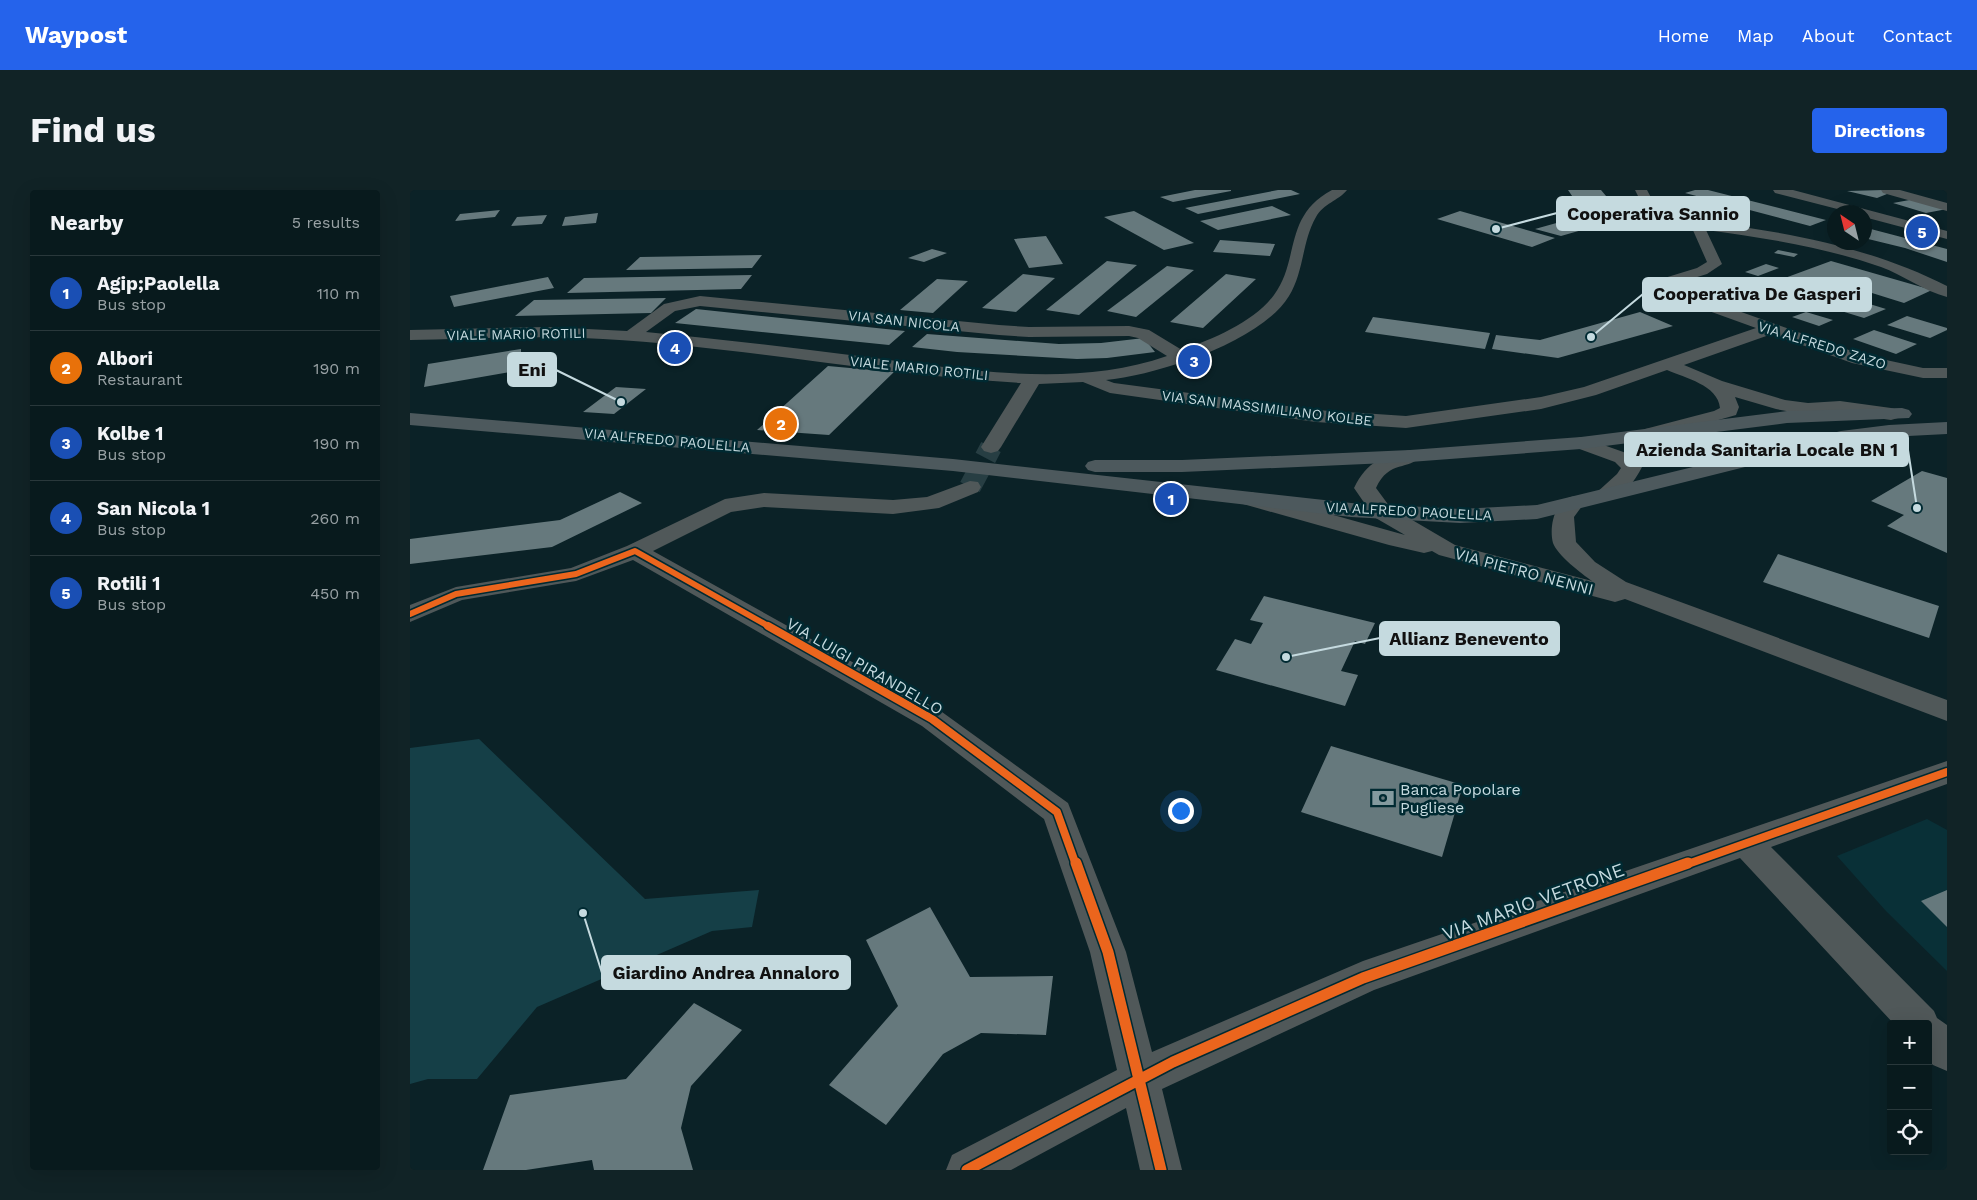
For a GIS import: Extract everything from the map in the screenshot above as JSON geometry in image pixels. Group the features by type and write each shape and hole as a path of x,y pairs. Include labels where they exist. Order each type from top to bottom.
{"main road":[{"name":"VIA ALFREDO PAOLELLA","path":"953,465 1182,466 1410,456 1642,436 1787,417 1898,414 1947,415"},
{"name":"VIA ALFREDO PAOLELLA","path":"410,419 953,465 1382,512 1492,516 1537,512 1841,437 1889,431 1947,428"}],"street":[{"name":"VIALE MARIO ROTILI","path":"410,335 556,332 631,336 1032,380 1134,370 1181,357 1243,330 1258,319 1282,296 1292,272 1298,242 1304,227 1323,201 1341,190"},
{"path":"1641,190 1657,221 1764,233 1817,242 1876,260 1947,292"},
{"path":"1779,190 1947,235"},
{"path":"1887,190 1947,207"},
{"name":"VIA ALFREDO ZAZO","path":"1697,226 1715,264 1702,271 1653,286 1858,359 1923,373 1947,374"},
{"name":"VIA SAN NICOLA","path":"631,336 670,308 700,301 999,330 1029,332 1129,331 1143,334 1181,357"},
{"name":"VIA SAN MASSIMILIANO KOLBE","path":"1084,376 1110,388 1316,416 1406,422 1541,403 1590,391 1770,329"},
{"path":"1670,365 1716,384 1783,404 1808,409 1840,408 1898,414"},
{"path":"991,447 1032,380"},
{"path":"1642,436 1721,415 1729,411 1728,400 1716,384"},
{"path":"1581,442 1622,458 1632,467 1626,478 1606,494"},
{"path":"1382,512 1365,488 1372,473 1382,465 1410,456"},
{"path":"411,614 456,594 576,574 635,551 725,506 764,500 892,507 931,503 970,487"},
{"path":"1245,498 1397,540 1448,550"},
{"name":"VIA PIETRO NENNI","path":"1574,502 1563,516 1565,544 1588,568 1616,587 1947,711"},
{"name":"VIA PIETRO NENNI","path":"1382,512 1448,550 1674,610"},
{"name":"VIA LUIGI PIRANDELLO","path":"635,551 932,719 1058,812 1108,952 1161,1170"},
{"name":"VIA MARIO VETRONE","path":"967,1170 1173,1062 1363,978 1947,772"},
{"path":"1745,842 1916,1020"},
{"path":"1932,1037 1947,1052"}],"shaded area":[{"path":"479,739 645,899 759,890 752,927 712,931 537,1007 477,1079 428,1079 410,1084 410,748"},
{"path":"1927,819 1947,830 1947,971 1886,911 1837,856"}],"building":[{"path":"1195,190 1231,191 1173,202 1160,197"},
{"path":"1278,190 1291,190 1300,194 1198,214 1185,208"},
{"path":"1568,190 1601,190 1622,215 1617,220 1561,236 1535,229 1585,215"},
{"path":"1695,190 1708,190 1826,220 1810,226 1685,193"},
{"path":"1883,190 1892,192 1877,198 1847,191"},
{"path":"1915,199 1947,209 1926,213 1893,203"},
{"path":"1272,206 1291,215 1218,230 1200,221"},
{"path":"500,210 495,217 455,221 460,214"},
{"path":"1134,211 1194,243 1164,250 1104,217"},
{"path":"1460,211 1555,238 1532,247 1437,219"},
{"path":"598,213 596,223 562,226 565,217"},
{"path":"547,215 542,224 511,226 517,217"},
{"path":"1872,229 1947,249 1947,262 1905,248 1872,240"},
{"path":"1046,236 1063,264 1029,268 1014,239"},
{"path":"1220,240 1275,244 1270,256 1213,252"},
{"path":"932,249 947,253 924,262 908,258"},
{"path":"1778,250 1798,254 1794,257 1774,253"},
{"path":"762,255 752,268 626,270 640,257"},
{"path":"1107,261 1137,265 1079,315 1046,310"},
{"path":"1831,261 1932,290 1904,303 1856,288 1852,290 1827,280 1790,294 1763,286"},
{"path":"1766,264 1779,268 1758,276 1745,272"},
{"path":"1167,266 1194,270 1136,317 1107,311"},
{"path":"1023,274 1055,278 1016,312 982,308"},
{"path":"1226,274 1256,279 1203,328 1170,322"},
{"path":"752,275 741,289 567,293 584,278"},
{"path":"548,277 554,288 454,307 450,296"},
{"path":"937,279 968,281 933,313 900,310"},
{"path":"666,298 651,313 515,316 534,300"},
{"path":"1850,298 1886,309 1864,318 1828,307"},
{"path":"696,309 905,331 889,345 675,323"},
{"path":"1640,312 1673,326 1558,358 1492,349 1496,335 1540,340"},
{"path":"1806,312 1833,320 1819,326 1792,317"},
{"path":"1907,316 1947,328 1947,330 1930,338 1887,325"},
{"path":"1373,317 1490,333 1485,349 1365,332"},
{"path":"1874,330 1917,344 1896,354 1853,339"},
{"path":"927,334 1059,344 1101,343 1144,338 1155,352 1107,358 1077,359 957,352 912,347"},
{"path":"521,349 521,370 424,387 428,364"},
{"path":"828,366 894,372 829,435 757,430"},
{"path":"616,387 646,389 614,414 583,412"},
{"path":"1922,471 1947,478 1947,553 1887,526 1904,515 1871,501"},
{"path":"620,492 642,503 552,547 410,564 410,539 560,520"},
{"path":"1778,554 1939,606 1929,638 1763,582"},
{"path":"1264,596 1375,623 1365,644 1355,641 1341,671 1358,675 1345,706 1216,670 1235,639 1251,644 1263,623 1250,620"},
{"name":"Banca Popolare Pugliese","path":"1331,746 1463,785 1442,857 1301,812"},
{"path":"1947,890 1947,927 1921,901"},
{"path":"930,907 970,977 1053,976 1046,1035 981,1033 943,1054 886,1125 829,1085 898,1006 866,940"},
{"path":"694,1003 742,1030 691,1086 681,1128 693,1170 594,1170 592,1160 526,1170 483,1170 510,1095 626,1079"}],"tunnel":[{"path":"970,487 991,447"}],"cycle path":[{"path":"410,614 456,594 576,574 635,551 932,719 1057,812 1108,952 1161,1170"},
{"path":"967,1170 1173,1062 1363,978 1947,772"}],"place":[{"name":"Cooperativa Sannio","path":"1496,229"},
{"name":"Rotili 1","path":"1922,232"},
{"name":"Cooperativa De Gasperi","path":"1591,337"},
{"name":"San Nicola 1","path":"675,348"},
{"name":"Kolbe 1","path":"1194,361"},
{"name":"Eni","path":"621,402"},
{"name":"Albori","path":"781,424"},
{"name":"Agip;Paolella","path":"1171,499"},
{"name":"Azienda Sanitaria Locale BN 1","path":"1917,508"},
{"name":"Allianz Benevento","path":"1286,657"},
{"name":"Banca Popolare Pugliese","path":"1383,798"},
{"name":"Giardino Andrea Annaloro","path":"583,913"}]}
